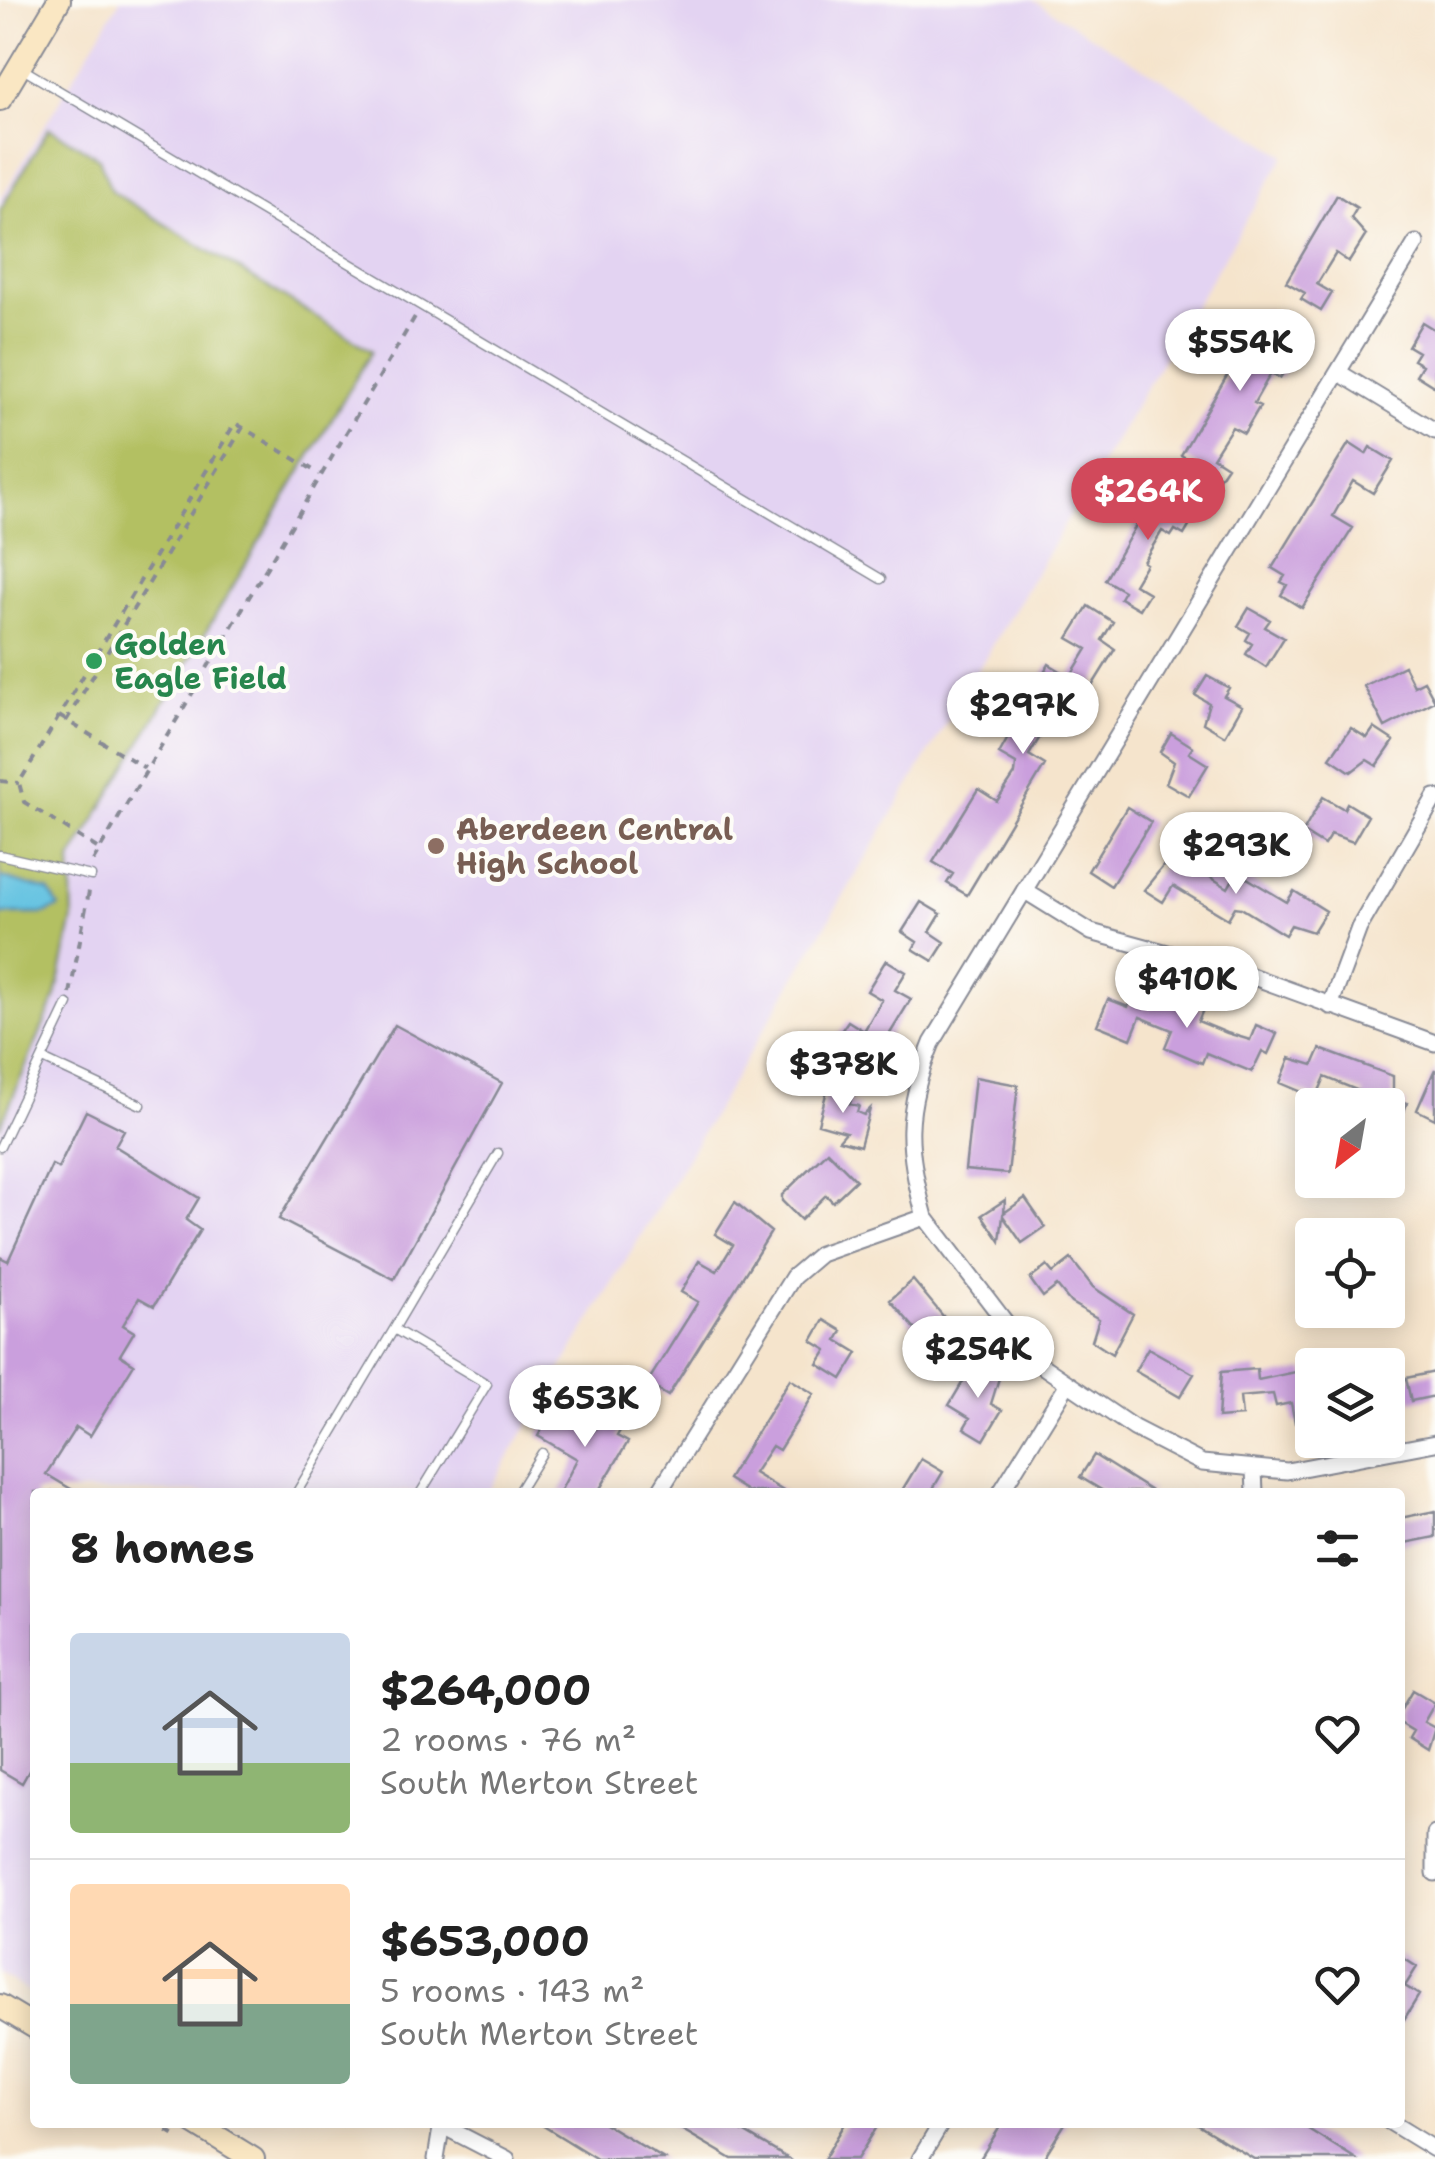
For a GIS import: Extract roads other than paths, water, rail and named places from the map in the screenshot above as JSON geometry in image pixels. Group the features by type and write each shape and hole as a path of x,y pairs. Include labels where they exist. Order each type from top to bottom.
{"street":[{"path":"0,100 59,0"},
{"path":"1416,244 932,1044 916,1082 908,1142 925,1217 1001,1322 1035,1361 1134,1428 1202,1463 1254,1470 1304,1468 1435,1443"},
{"path":"1338,372 1435,431"},
{"path":"1330,1006 1359,928 1435,797"},
{"path":"1024,891 1092,932 1251,976 1435,1043"},
{"path":"662,1488 793,1277 820,1254 925,1217"},
{"path":"1003,1488 1066,1385"},
{"path":"1254,1470 1254,1488"},
{"path":"1435,1834 1435,1873"},
{"path":"0,2006 30,2024"},
{"path":"203,2128 253,2159"},
{"path":"436,2159 441,2128"},
{"path":"449,2128 507,2159"},
{"path":"920,2159 938,2128"},
{"path":"1400,2128 1435,2149 1428,2159"}],"lane":[{"path":"19,67 881,579"},
{"path":"0,855 92,876"},
{"path":"0,1146 68,1004"},
{"path":"43,1058 140,1105"},
{"path":"299,1488 498,1153"},
{"path":"394,1329 487,1384 423,1488"},
{"path":"520,1488 542,1453"}],"water":[{"path":"0,877 49,891 59,907 45,914 0,914"}],"place":[{"name":"Golden Eagle Field","path":"94,661"},
{"name":"Aberdeen Central High School","path":"436,846"}]}
